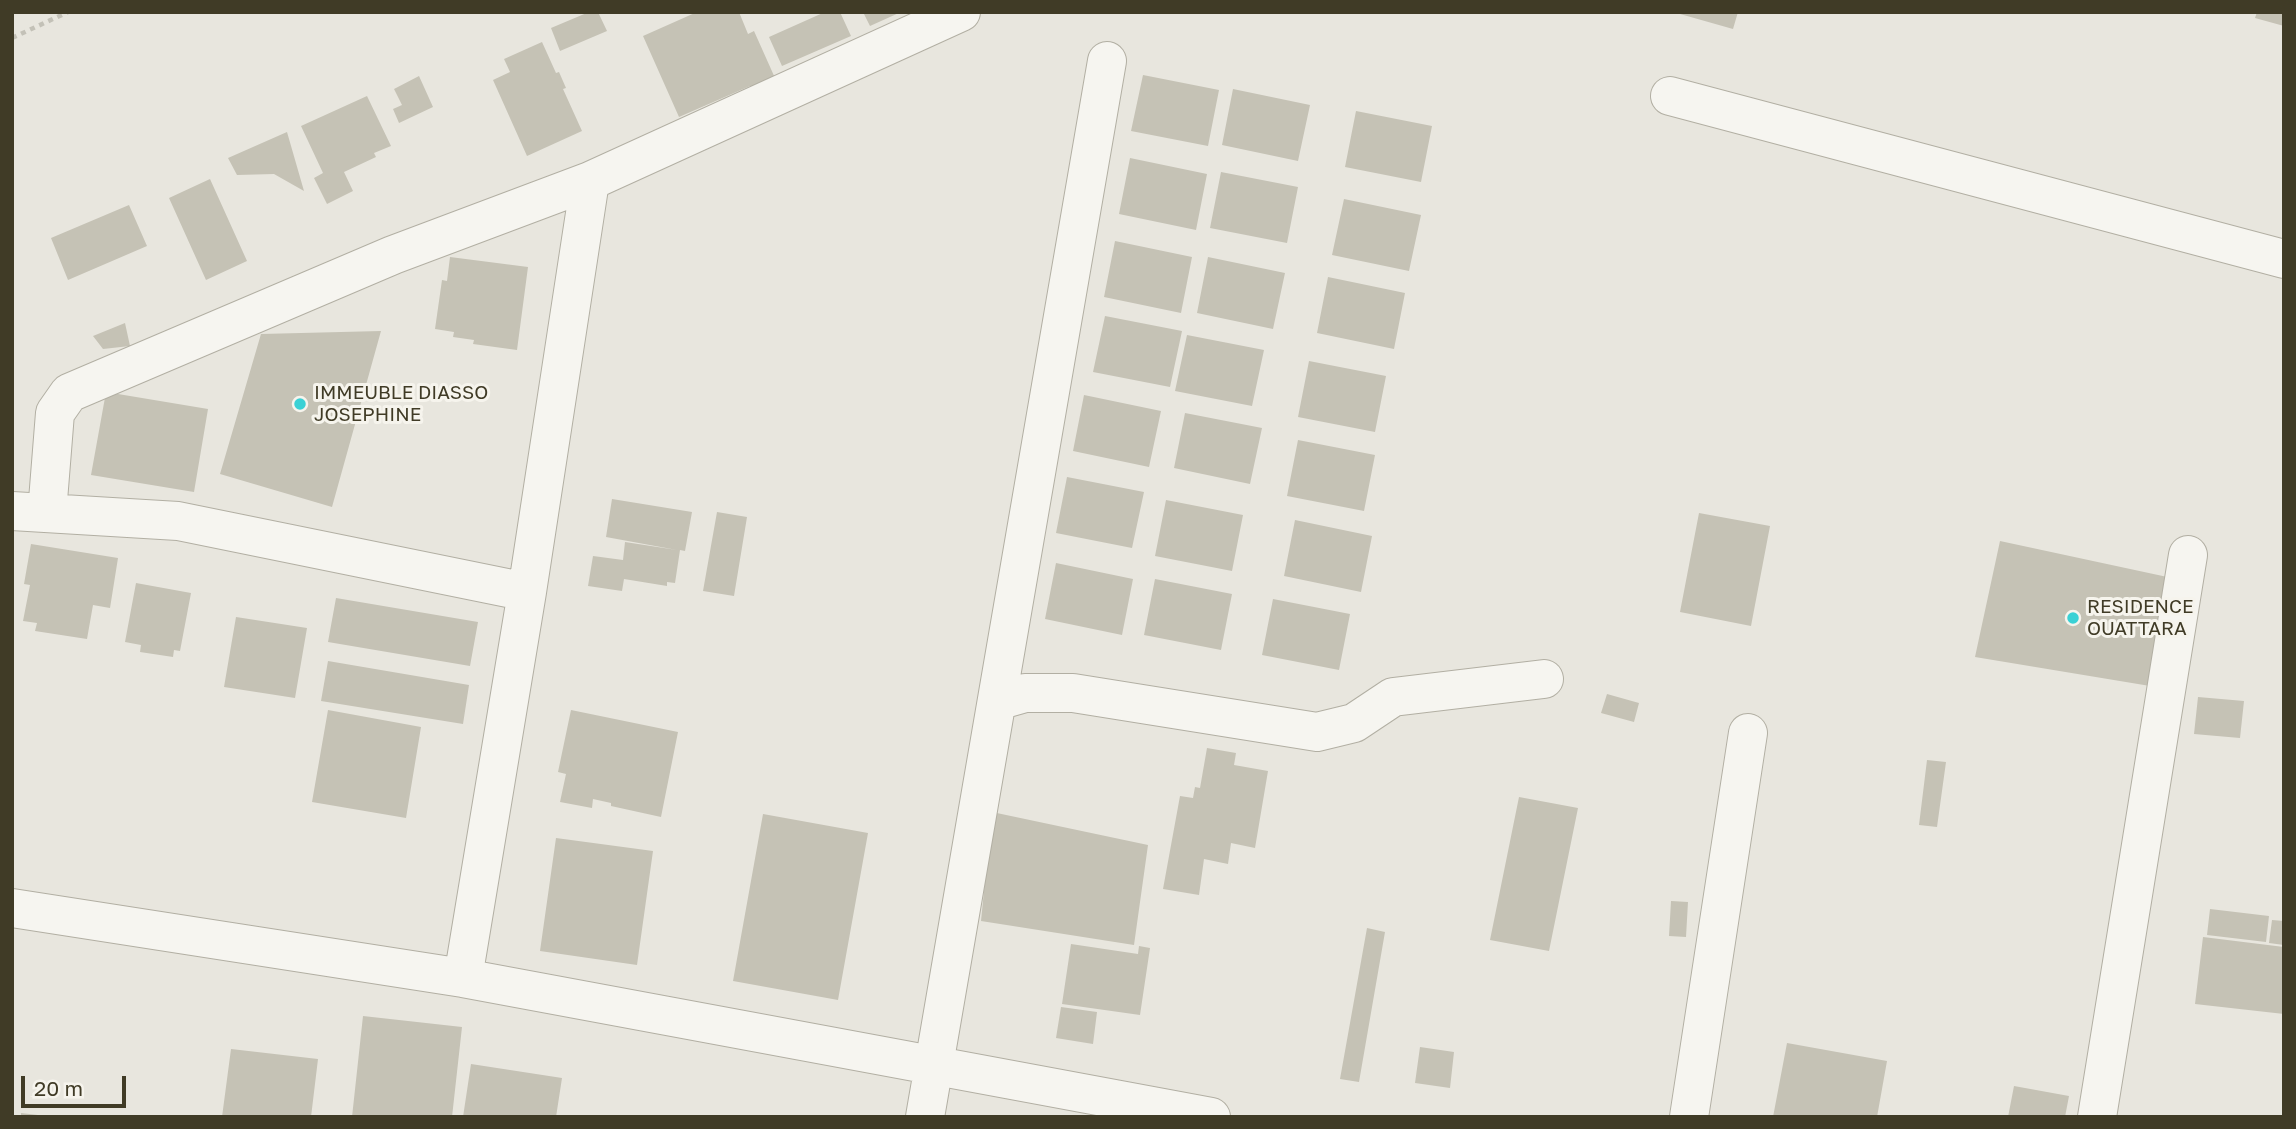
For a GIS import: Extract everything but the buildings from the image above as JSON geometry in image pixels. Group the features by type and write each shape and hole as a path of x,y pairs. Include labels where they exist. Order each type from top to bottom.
{"street":[{"path":"527,592 178,521 30,512 55,412 69,393 393,256 590,181 961,12"},
{"path":"925,1117 1107,61"},
{"path":"1670,96 2284,259"},
{"path":"463,978 527,592 590,181"},
{"path":"2097,1117 2188,555"},
{"path":"997,701 1025,693 1073,693 1317,732 1354,723 1392,697 1544,679"},
{"path":"1689,1117 1748,733"},
{"path":"12,908 463,978 1211,1117"}],"path":[{"path":"12,38 67,12"}],"place":[{"name":"IMMEUBLE DIASSO JOSEPHINE","path":"300,404"},
{"name":"RESIDENCE OUATTARA","path":"2073,618"}]}
